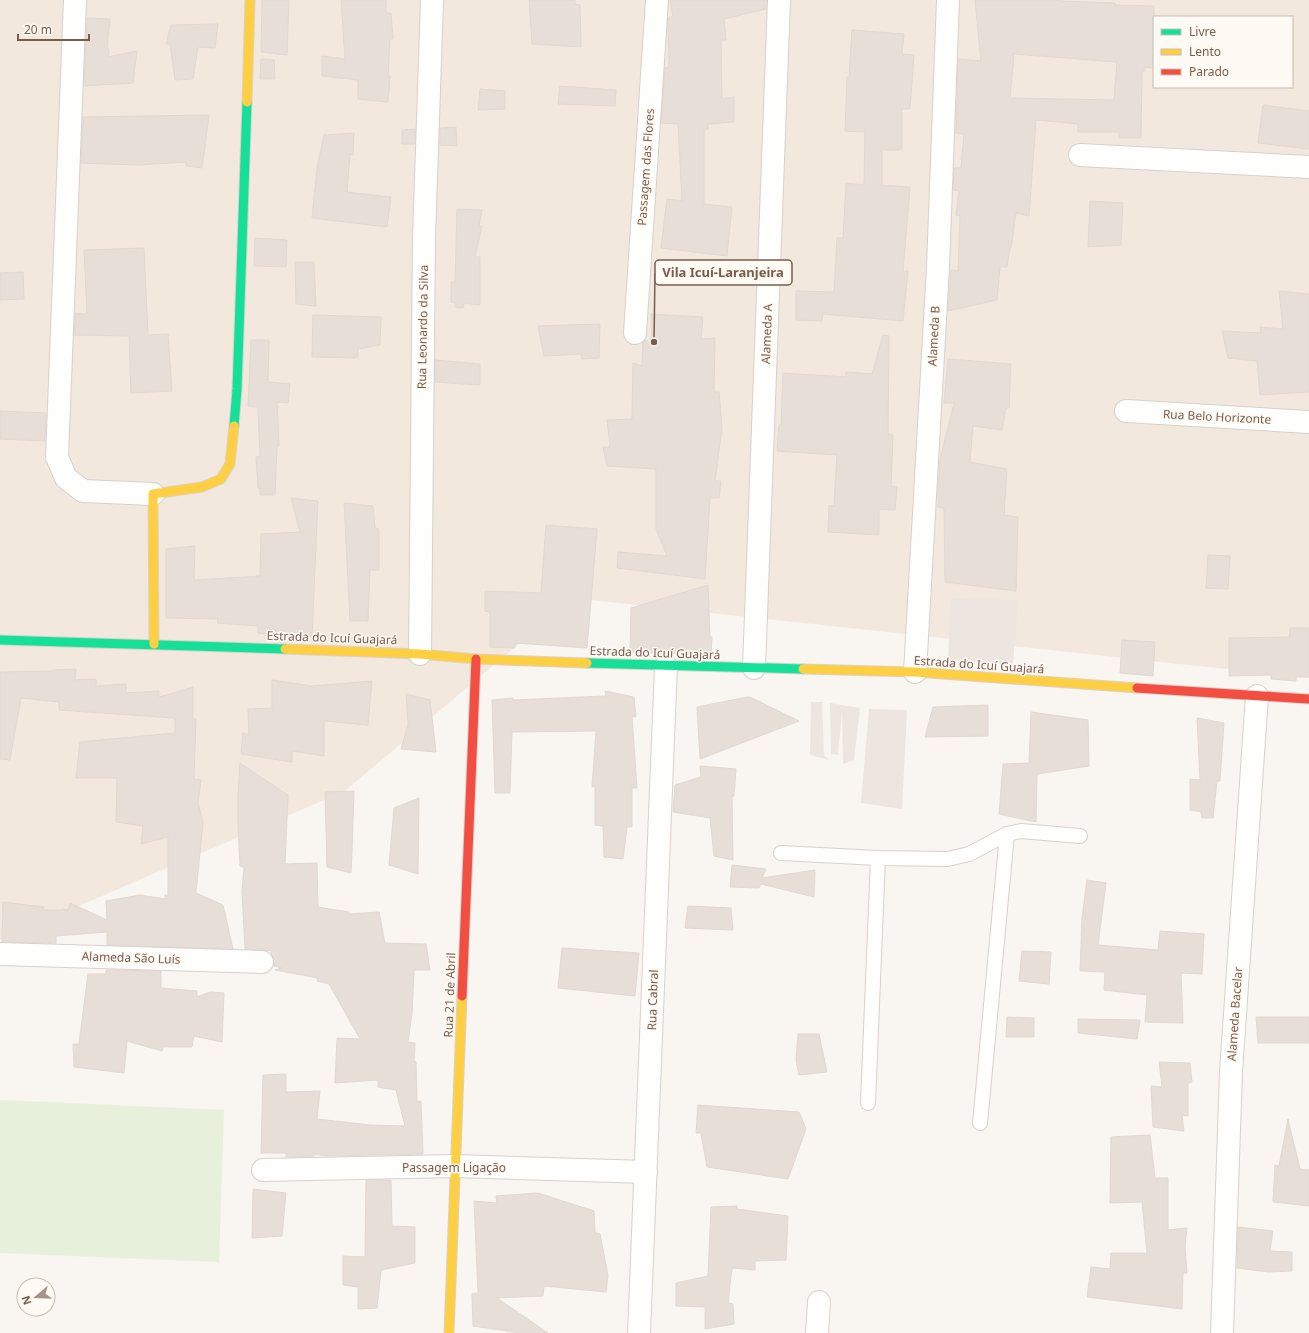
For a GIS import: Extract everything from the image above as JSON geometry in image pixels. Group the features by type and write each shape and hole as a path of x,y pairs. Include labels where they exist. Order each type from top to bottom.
{"street":[{"path":"75,0 57,457 66,478 83,491 153,494 202,488 221,479 230,464 237,389 250,0"},
{"name":"Rua Leonardo da Silva","path":"420,654 424,238 432,0"},
{"name":"Passagem das Flores","path":"635,333 657,0"},
{"name":"Alameda A","path":"754,668 779,0"},
{"name":"Alameda B","path":"915,672 938,267 948,0"},
{"path":"1080,154 1309,167"},
{"name":"Rua Belo Horizonte","path":"1126,411 1309,422"},
{"path":"153,494 154,644"},
{"name":"Estrada do Icuí Guajará","path":"0,640 420,654 476,659 666,666 915,672 1309,699"},
{"name":"Rua 21 de Abril","path":"449,1333 476,659"},
{"name":"Rua Cabral","path":"639,1333 666,666"},
{"name":"Alameda Bacelar","path":"1222,1333 1231,1072 1257,696"},
{"name":"Alameda São Luís","path":"0,954 262,962"},
{"name":"Passagem Ligação","path":"263,1170 455,1166 646,1172"},
{"path":"817,1333 819,1302"}],"lane":[{"path":"781,853 878,858 948,859 969,854 1007,834 1021,831 1080,836"},
{"path":"980,1123 1007,834"},
{"path":"868,1103 878,858"}],"shaded area":[{"path":"0,0 1309,0 1309,678 573,598 345,791 0,940"},
{"path":"951,598 1018,600 1013,664 948,660"},
{"path":"811,702 822,702 824,755 829,760 810,755"},
{"path":"830,703 860,708 854,760 843,764 842,712 838,755 831,754"},
{"path":"869,709 907,710 902,809 861,803"}],"green space":[{"path":"0,1100 224,1110 219,1262 0,1253"}],"building":[{"path":"262,0 289,0 287,55 261,52"},
{"path":"341,0 386,0 386,13 391,13 393,39 390,39 388,102 358,99 358,80 322,76 322,56 345,59"},
{"path":"529,0 575,0 575,4 580,5 581,47 532,44"},
{"path":"670,0 766,0 766,9 724,19 726,40 721,40 722,99 734,97 734,122 708,124 708,129 704,130 704,204 732,207 727,256 661,248 667,199 682,201 678,124 661,123 665,68 669,67 668,18 673,16"},
{"path":"975,0 1061,0 1115,3 1115,5 1154,6 1153,68 1144,67 1144,71 1142,71 1141,138 1119,138 1119,132 1078,132 1078,124 1036,120 1029,216 1016,213 1007,267 1000,267 997,300 948,311 951,270 958,271 960,216 956,215 959,191 953,190 954,168 961,168 964,134 956,133 958,59 981,61","holes":["1014,54 1117,62 1114,100 1010,98"]},
{"path":"87,18 110,19 107,49 109,49 108,57 137,51 133,83 84,86"},
{"path":"218,24 215,48 198,47 193,79 175,80 170,44 166,44 171,25"},
{"path":"852,30 904,34 902,54 914,55 910,109 902,109 902,150 882,150 882,185 910,187 903,271 908,271 903,321 823,314 822,321 796,320 796,291 834,292 837,238 843,238 846,183 864,185 865,132 845,131 847,77 849,77"},
{"path":"261,59 274,60 275,79 260,79"},
{"path":"560,86 616,90 615,106 558,104"},
{"path":"480,89 505,91 505,109 478,110"},
{"path":"1263,105 1309,111 1309,149 1258,143"},
{"path":"209,115 202,168 186,166 186,162 138,165 81,163 83,117"},
{"path":"456,127 457,146 440,145 440,128"},
{"path":"415,129 415,144 402,144 402,130"},
{"path":"354,133 353,155 350,154 347,192 391,197 387,227 312,218 317,168 324,135"},
{"path":"1090,201 1123,203 1121,245 1088,247"},
{"path":"457,209 482,210 479,226 482,226 475,257 480,257 480,305 464,303 463,308 455,307 455,303 451,302 451,282 455,282"},
{"path":"255,238 287,240 286,267 254,266"},
{"path":"144,248 148,335 168,334 172,391 131,393 129,336 74,335 75,313 87,314 84,250"},
{"path":"295,262 314,262 316,306 296,304"},
{"path":"23,272 24,299 0,300 0,273"},
{"path":"1279,291 1309,294 1309,392 1260,395 1257,361 1228,358 1222,331 1261,333 1260,327 1283,329"},
{"path":"651,314 703,317 701,339 715,338 714,392 719,392 722,428 715,481 721,481 719,498 710,498 705,579 617,568 618,552 667,556 656,529 656,469 607,466 603,447 610,447 607,420 632,419 633,363 642,366 643,342 645,340 652,343"},
{"path":"313,315 381,317 380,345 358,349 358,358 312,357"},
{"path":"600,324 599,358 582,359 581,354 544,356 538,326"},
{"path":"883,335 889,336 888,434 893,435 891,486 897,487 895,510 879,509 879,535 828,532 829,505 834,506 837,455 777,451 779,425 781,425 783,373 846,377 846,372 872,374"},
{"path":"251,340 269,340 268,382 290,384 288,403 277,402 279,446 277,446 275,495 260,495 260,488 258,488 256,457 260,456 258,407 248,406"},
{"path":"948,359 1011,364 1009,408 1006,408 1002,430 973,426 970,462 1007,469 1004,515 1018,517 1016,591 945,582 944,508 938,507 938,495 940,459 954,403 944,403"},
{"path":"435,360 480,364 480,385 435,382"},
{"path":"0,411 46,413 45,441 0,439"},
{"path":"291,498 318,501 312,637 280,636 258,633 258,626 217,623 218,619 166,618 166,549 195,546 194,580 260,576 261,534 300,532"},
{"path":"344,503 373,506 375,528 379,529 379,570 370,570 368,621 350,621"},
{"path":"546,525 597,529 587,648 515,643 515,648 490,647 490,612 485,611 485,591 541,593"},
{"path":"1208,555 1230,556 1228,589 1206,588"},
{"path":"708,585 710,637 712,637 711,655 630,652 631,608"},
{"path":"1290,628 1309,628 1309,677 1296,677 1296,681 1271,679 1271,675 1229,676 1229,638 1289,637"},
{"path":"1122,640 1155,642 1153,676 1120,673"},
{"path":"76,669 75,680 96,679 96,686 126,684 126,693 159,691 159,697 193,687 193,719 196,719 194,779 201,780 198,803 203,822 196,893 223,905 233,949 107,945 107,932 56,936 56,943 2,942 3,902 44,907 44,910 68,910 70,903 107,920 106,901 140,895 165,899 165,895 168,895 168,837 141,844 143,826 116,822 117,778 76,778 80,742 175,733 175,718 59,710 59,702 21,698 10,760 0,759 0,672"},
{"path":"272,680 312,686 372,681 368,725 324,721 324,756 292,751 292,762 241,754 243,733 249,735 248,709 272,708"},
{"path":"605,691 634,697 636,717 632,716 637,788 632,788 632,827 627,827 623,859 604,857 603,826 595,825 595,787 592,787 596,731 512,732 510,793 495,793 492,700 513,698 513,700 606,696"},
{"path":"406,694 430,700 436,752 401,749 408,724"},
{"path":"750,697 799,721 700,759 697,707"},
{"path":"988,705 988,736 925,737 933,707"},
{"path":"1031,712 1088,720 1089,766 1037,774 1036,822 999,814 1003,764 1029,763"},
{"path":"1197,718 1224,723 1220,781 1217,781 1213,818 1202,818 1201,812 1190,810 1190,779 1200,780"},
{"path":"240,763 288,795 285,864 317,863 318,907 349,912 349,914 379,912 385,943 426,944 430,970 414,970 412,1014 408,1042 415,1043 414,1061 416,1062 417,1102 421,1101 423,1154 327,1156 314,1154 314,1156 286,1157 286,1153 261,1153 263,1075 286,1074 286,1092 320,1091 317,1119 370,1125 405,1126 396,1090 378,1087 378,1080 335,1083 337,1038 360,1039 329,984 317,981 318,978 275,970 282,968 274,966 271,954 272,951 245,949 242,891 244,867 240,866 238,825"},
{"path":"700,766 736,769 734,796 732,796 733,860 714,856 710,818 673,812 675,785 701,777"},
{"path":"354,791 351,873 327,867 325,792"},
{"path":"419,798 418,874 389,865 394,808"},
{"path":"732,865 766,869 762,878 815,870 814,897 761,884 759,888 730,887"},
{"path":"1087,880 1106,883 1098,945 1158,950 1160,931 1204,934 1202,974 1181,973 1183,1023 1145,1022 1147,995 1104,990 1105,972 1080,971 1082,918"},
{"path":"688,906 731,908 733,930 685,928"},
{"path":"562,948 639,953 635,996 558,988"},
{"path":"1022,951 1051,952 1049,984 1019,981"},
{"path":"106,970 161,971 161,988 197,991 197,997 210,992 224,993 222,1042 194,1036 192,1047 163,1047 162,1051 127,1041 124,1073 74,1067 73,1044 79,1044 88,974 106,974"},
{"path":"1007,1017 1034,1018 1034,1037 1006,1037"},
{"path":"1256,1017 1309,1017 1309,1043 1258,1043"},
{"path":"1078,1019 1140,1020 1137,1039 1078,1033"},
{"path":"798,1034 819,1034 827,1072 799,1075 796,1060"},
{"path":"1159,1062 1190,1063 1192,1082 1188,1083 1188,1116 1182,1115 1184,1131 1153,1127 1151,1086 1162,1087"},
{"path":"698,1105 799,1112 806,1129 788,1179 707,1167 701,1133 696,1133"},
{"path":"1288,1119 1300,1169 1309,1170 1309,1206 1273,1202 1275,1165 1279,1166"},
{"path":"1150,1135 1155,1178 1168,1178 1168,1230 1187,1228 1185,1246 1187,1273 1183,1273 1182,1309 1087,1297 1091,1267 1110,1269 1111,1253 1147,1253 1142,1202 1110,1203 1111,1137"},
{"path":"366,1180 391,1180 392,1226 415,1227 415,1263 381,1270 377,1308 358,1309 358,1287 343,1285 343,1256 365,1257"},
{"path":"253,1189 286,1193 282,1236 252,1238"},
{"path":"538,1193 594,1211 595,1233 600,1234 608,1275 606,1292 544,1286 543,1296 497,1298 548,1333 520,1333 473,1326 472,1294 478,1293 474,1201 497,1203 496,1196"},
{"path":"737,1206 737,1209 788,1216 786,1260 755,1261 755,1270 732,1268 728,1303 733,1304 734,1324 705,1329 705,1307 676,1306 676,1283 708,1276 711,1207"},
{"path":"1238,1227 1273,1231 1270,1251 1292,1252 1292,1271 1268,1272 1237,1268"}],"traffic: fast":[{"path":"234,426 237,389 247,102"},
{"path":"0,640 285,649"},
{"path":"587,663 803,669"}],"traffic: slow":[{"path":"247,102 250,0"},
{"path":"154,644 153,494 202,487 221,479 230,464 234,426"},
{"path":"285,649 420,654 476,659 587,663"},
{"path":"803,669 915,672 1137,688"},
{"path":"449,1333 462,996"}],"traffic: jam":[{"path":"462,996 476,659"},
{"path":"1137,688 1309,699"}],"place":[{"name":"Vila Icuí-Laranjeira","path":"654,342"}]}
